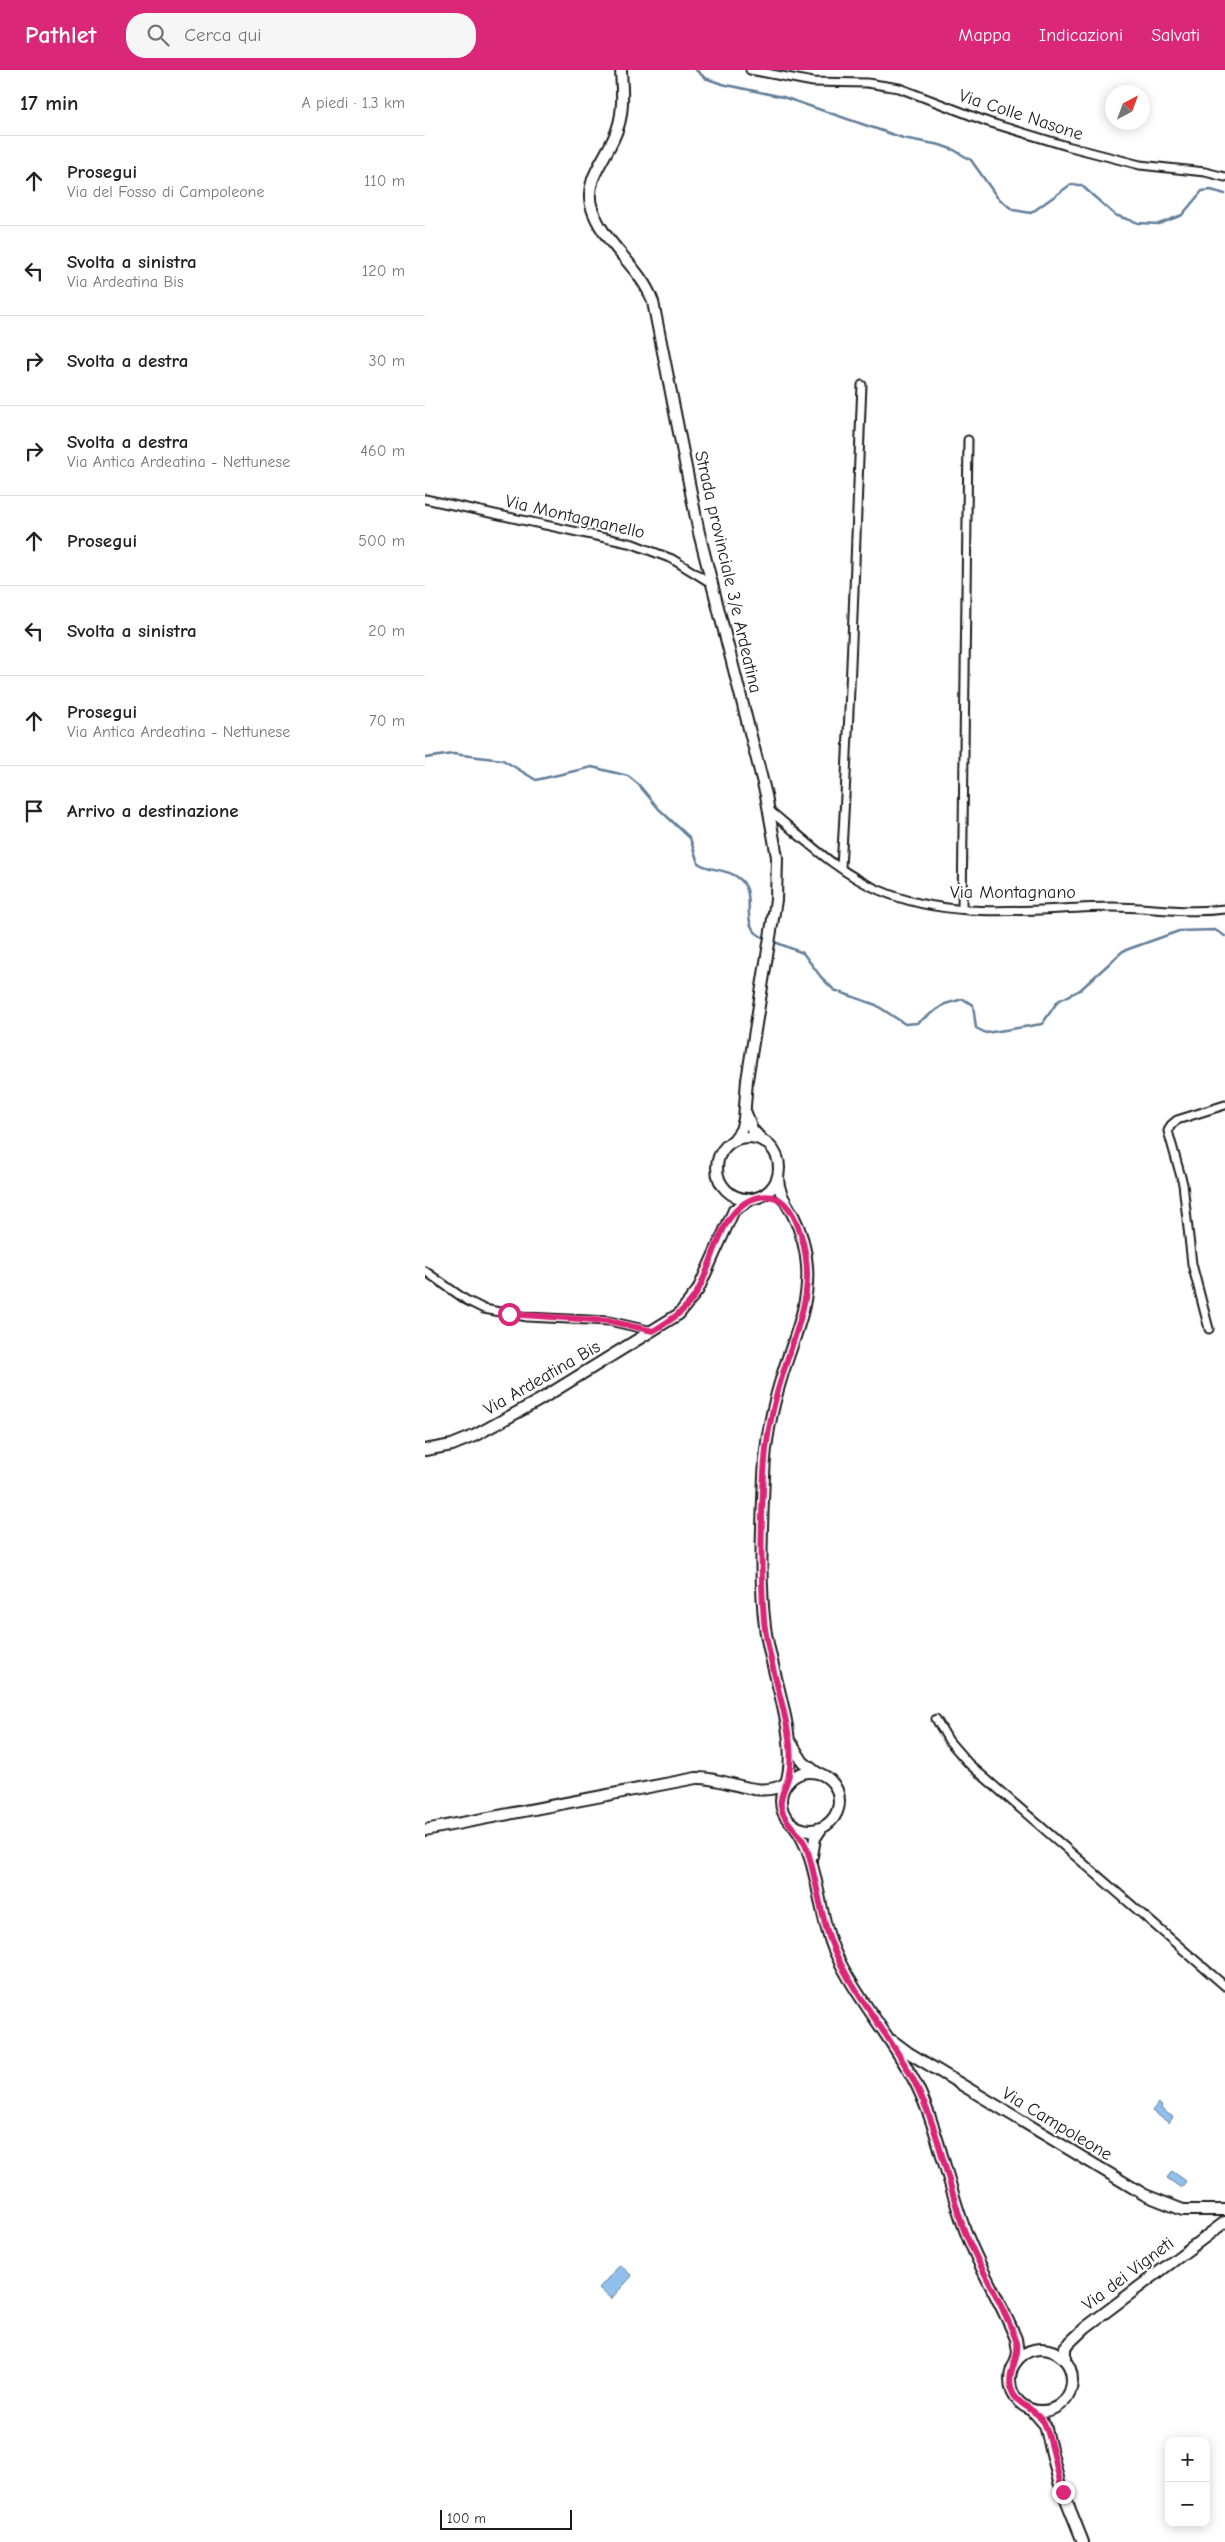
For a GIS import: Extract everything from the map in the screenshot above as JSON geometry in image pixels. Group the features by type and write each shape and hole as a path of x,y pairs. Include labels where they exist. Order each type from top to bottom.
{"main road":[{"name":"Strada provinciale 3/e Ardeatina","path":"621,70 622,101 619,127 593,179 591,204 599,224 641,279 653,302 689,484 711,583 769,810 777,870 769,948 747,1080 743,1125 733,1141"},
{"path":"745,1104 752,1129 775,1153 779,1169 778,1177 781,1195 796,1222 805,1249 808,1282 803,1314 779,1384 767,1438 764,1476 763,1582 767,1643 788,1735 791,1758 781,1806 783,1813 804,1840 818,1898 833,1948 843,1970 913,2078 926,2106 940,2144 969,2240 1018,2346 1016,2362"},
{"path":"763,1141 748,1137 733,1141 721,1153 717,1168 721,1184 733,1196 775,1198 788,1206"},
{"path":"756,1198 768,1192 778,1177"},
{"name":"Via Ardeatina Bis","path":"726,1191 731,1203 729,1219"},
{"name":"Via Ardeatina Bis","path":"425,1450 452,1445 475,1436 679,1314 695,1295 729,1219 737,1207 756,1198"},
{"path":"788,1735 803,1762 816,1772 824,1775 836,1787 839,1803 834,1818 821,1829 813,1845 812,1867"},
{"path":"425,1830 696,1778 711,1779 754,1789 772,1789 787,1783 800,1773 816,1772"},
{"path":"754,1789 772,1798 781,1806"},
{"path":"793,1826 802,1830 821,1829"},
{"name":"Via Campoleone","path":"884,2032 909,2053 1145,2196 1183,2210 1225,2210"},
{"name":"Via dei Vigneti","path":"1065,2360 1065,2347 1086,2327 1225,2222"},
{"path":"1011,2328 1022,2341 1039,2349 1048,2350 1065,2360 1070,2368 1072,2385 1064,2401 1049,2419 1048,2438"},
{"path":"1039,2349 1030,2351 1016,2362 1011,2370 1011,2390 1023,2406 1032,2410 1041,2411 1058,2407"},
{"path":"1032,2410 1044,2422 1063,2492 1083,2542"}],"street":[{"name":"Via Colle Nasone","path":"750,70 813,82 867,84 899,88 988,122 1067,146 1132,163 1205,172 1225,177"},
{"path":"841,867 851,717 851,658 862,385"},
{"path":"962,909 968,440"},
{"name":"Via Montagnanello","path":"425,499 633,544 672,559 711,583"},
{"name":"Via Montagnano","path":"769,810 841,867 869,885 893,896 923,904 962,909 1111,907 1195,912 1225,909"},
{"path":"1209,1329 1193,1269 1183,1188 1169,1131 1171,1125 1177,1120 1225,1105"},
{"path":"425,1271 465,1300 484,1309 527,1317 609,1321 653,1331"},
{"path":"936,1720 949,1741 967,1762 1225,1986"}],"water":[{"path":"1158,2103 1162,2106 1161,2109 1173,2117 1169,2123 1152,2111"},
{"path":"1172,2171 1186,2181 1181,2188 1167,2178"},
{"path":"620,2265 632,2276 611,2299 599,2288"}],"waterway":[{"path":"696,70 705,78 722,84 783,97 903,138 940,145 954,150 971,160 997,197 1013,210 1031,213 1070,185 1081,185 1115,215 1138,223 1159,224 1182,215 1202,191 1211,190 1225,194"},
{"path":"425,758 453,754 503,760 536,780 592,767 628,776 690,838 698,863 726,872 741,880 746,887 748,895 749,920 752,928 757,934 767,939"},
{"path":"772,941 803,953 821,977 834,990 876,1005 905,1024 917,1023 945,1004 963,999 973,1005 976,1028 986,1033 1042,1024 1058,1001 1080,990 1123,951 1179,931 1215,930 1225,936"}],"route":[{"path":"509,1314 530,1317 609,1321 653,1331 679,1314 692,1300 701,1284 729,1219 734,1210 741,1204 761,1197 771,1196 788,1206 793,1216 805,1249 808,1282 807,1299 776,1396 766,1447 764,1476 763,1604 765,1626 771,1662 788,1735 791,1758 789,1775 781,1798 781,1806 787,1820 804,1840 825,1924 843,1970 913,2078 926,2106 940,2144 956,2204 969,2240 1017,2343 1018,2355 1011,2370 1011,2390 1023,2406 1035,2412 1044,2422 1054,2465 1063,2492"}]}
